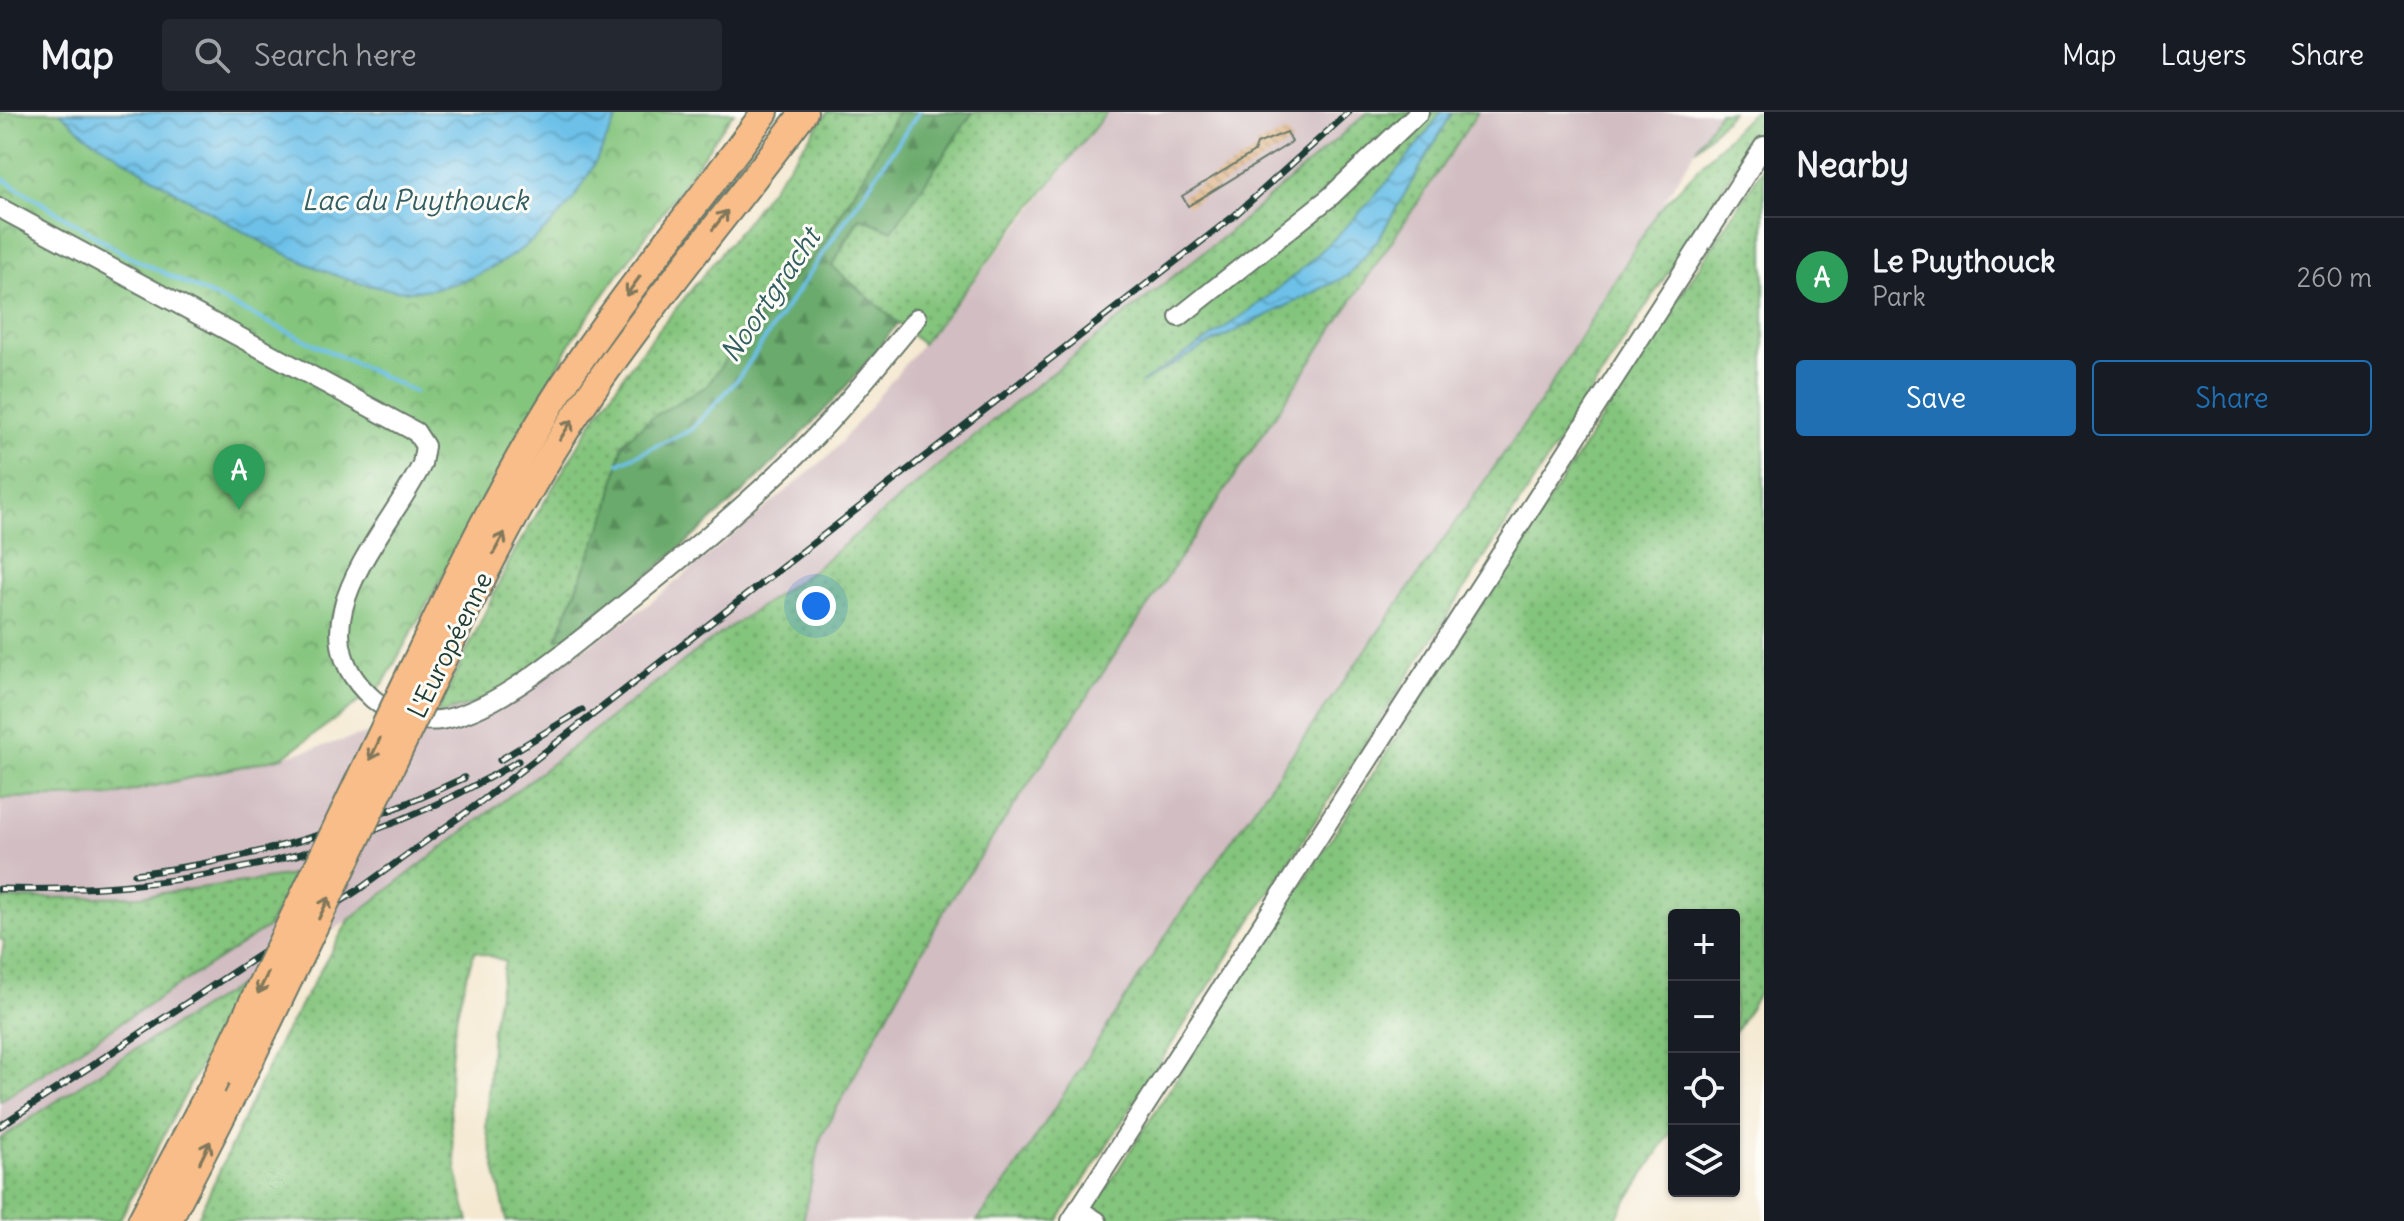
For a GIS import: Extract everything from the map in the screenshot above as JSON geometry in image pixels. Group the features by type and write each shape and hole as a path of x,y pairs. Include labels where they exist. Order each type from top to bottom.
{"highway":[{"name":"L'Européenne","path":"168,1221 241,1079 443,633 496,501 562,388 638,279 765,112"},
{"name":"L'Européenne","path":"141,1221 443,633 581,406 662,295 804,112"}],"street":[{"path":"1179,317 1343,186 1419,112"},
{"path":"1097,1221 1075,1215 1764,146"},
{"path":"0,208 403,422 423,441 422,464 356,576 340,620 340,646 347,666 364,690 381,705 428,721 444,720 470,710 551,662 670,568 790,462 917,318"}],"shaded area":[{"path":"1107,112 1368,112 1229,232 815,569 707,643 349,920 0,1149 0,1101 150,1002 293,876 140,896 0,899 0,798 110,796 283,757 524,690 649,604 831,454 1025,219"},
{"path":"1478,112 1719,112 1545,395 1177,918 1011,1176 977,1221 803,1221 821,1137 945,909"}],"green space":[{"path":"0,112 734,112 574,337 383,684 283,757 110,796 0,798"},
{"path":"828,112 897,112 866,172 818,251 763,307 707,386 651,418 623,443 608,510 557,638 573,637 529,687 436,715 513,554 594,419 638,355 743,226"},
{"path":"897,112 973,112 892,231 859,217 832,266 898,323 825,410 745,490 661,565 573,637 557,639 608,510 623,443 651,418 707,386 763,307 819,251"},
{"path":"973,112 1107,112 922,344 832,266 860,217 892,231"},
{"path":"1478,112 945,909 821,1137 803,1221 507,1221 486,1127 492,1029 505,961 475,951 456,1017 450,1085 454,1154 469,1221 196,1221 279,1043 349,920 707,643 815,569 998,416 1229,232 1367,113"},
{"path":"1719,112 1732,112 1696,149"},
{"path":"1752,112 1764,112 1764,123 1058,1221 977,1221 1011,1176 1177,918 1545,395 1657,212"},
{"path":"1764,166 1764,986 1740,1024 1740,909 1668,909 1668,1136 1614,1221 1085,1221"},
{"path":"294,875 268,927 0,1101 0,967 4,941 0,939 0,899 140,896"},
{"path":"244,982 119,1221 0,1221 0,1139 119,1059"}],"water":[{"name":"Lac du Puythouck","path":"60,112 620,112 574,198 558,217 519,251 471,277 446,286 396,290 359,283 320,269 237,228 87,136"},
{"path":"1442,112 1452,113 1376,243 1347,276 1207,345 1140,384 1246,313 1312,260 1381,189"}],"building":[{"path":"1287,132 1292,142 1188,206 1182,196 1254,152 1257,144"}],"waterway":[{"name":"Noortgracht","path":"619,463 691,430 737,380 919,112"},
{"path":"0,177 126,255 415,392"}],"railway":[{"path":"0,1126 361,888 483,800 1234,216 1349,112"},
{"path":"500,760 582,710"},
{"path":"0,889 68,889 136,884 269,862 334,844 397,821 458,794 518,761"},
{"path":"135,874 220,860 304,840 385,812 464,778"}],"place":[{"name":"Le Puythouck","path":"239,510"}]}
